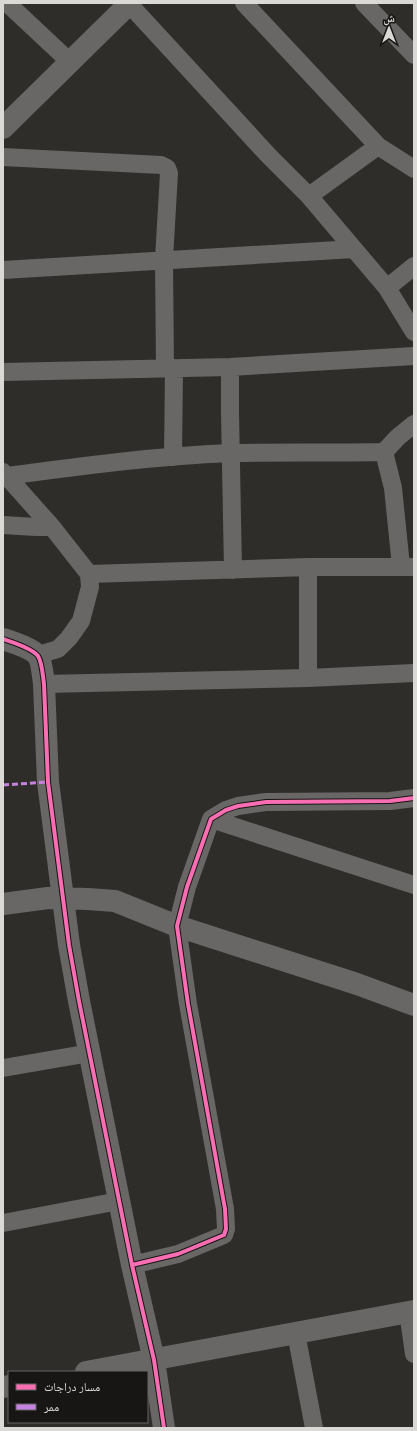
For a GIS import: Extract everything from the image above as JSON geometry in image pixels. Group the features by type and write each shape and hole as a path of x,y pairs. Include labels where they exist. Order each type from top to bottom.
{"street":[{"path":"7,3 70,62"},
{"path":"244,3 378,146 414,169"},
{"path":"364,3 414,55"},
{"path":"3,128 129,4 269,156 309,196 387,288 414,332"},
{"path":"309,196 378,146"},
{"path":"3,157 161,165 167,168 164,259 172,457"},
{"path":"3,270 164,259 354,249"},
{"path":"387,288 414,266"},
{"path":"3,372 230,367 414,356"},
{"path":"230,367 234,570"},
{"path":"5,474 172,457 231,453 384,452 398,437 414,424"},
{"path":"89,574 308,567 408,566 393,488 384,452"},
{"path":"5,474 52,527 89,574 90,587 81,621 69,638 58,649 38,655"},
{"path":"3,525 52,527"},
{"path":"308,567 308,678"},
{"path":"3,639 21,644 38,655 42,669 44,684 48,782 69,945 119,1202 154,1360 164,1428"},
{"path":"44,684 308,678 414,673"},
{"path":"132,1265 178,1254 224,1235 226,1229 225,1208 188,1004 177,926 186,887 211,819 226,810 238,806 266,802 390,801 414,798"},
{"path":"211,819 414,886"},
{"path":"3,904 48,898 115,901 177,926 356,984 414,1005"},
{"path":"3,1068 90,1054"},
{"path":"3,1223 119,1202"},
{"path":"92,1371 411,1311 414,1354"},
{"path":"296,1333 314,1428"}],"marked path":[{"path":"3,785 48,782"}],"cycle path":[{"path":"3,639 31,650 38,656 41,666 44,684 48,782 69,945 132,1265 154,1360 164,1428"},
{"path":"132,1265 178,1254 224,1235 226,1229 225,1209 188,1004 177,926 187,887 211,819 226,810 238,806 266,802 390,801 414,798"}]}
